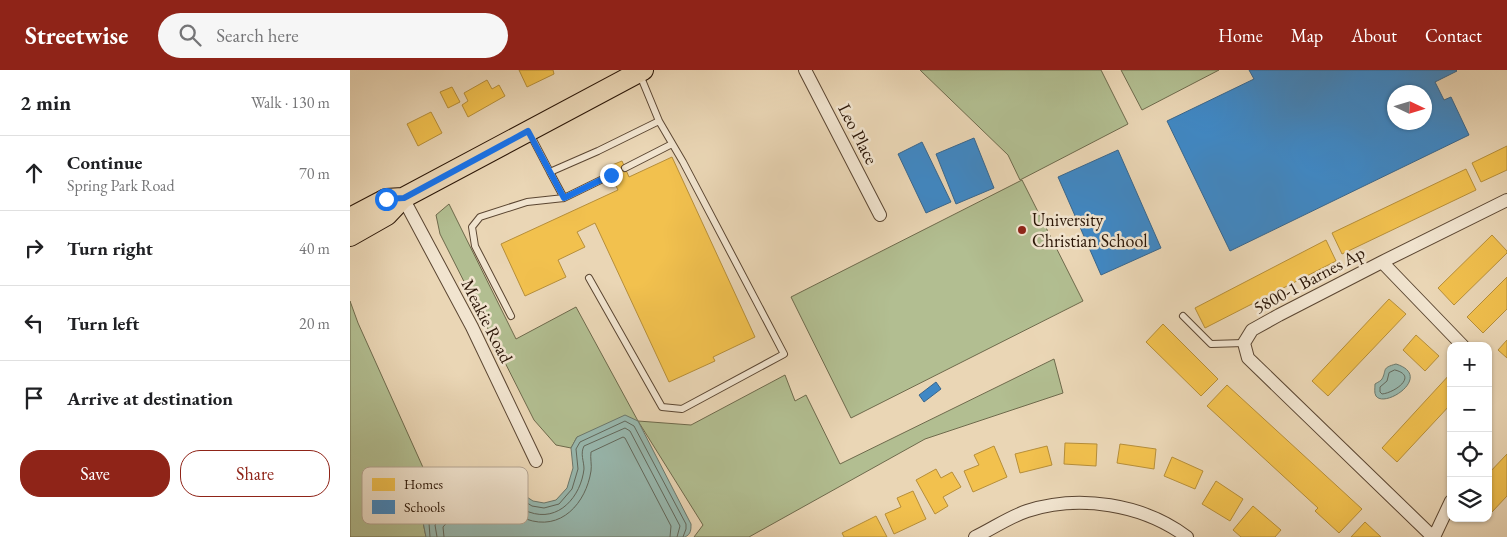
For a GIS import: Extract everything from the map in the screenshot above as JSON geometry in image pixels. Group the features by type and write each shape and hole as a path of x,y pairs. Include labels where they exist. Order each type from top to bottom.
{"main road":[{"path":"350,236 387,215 404,198 641,71"},
{"path":"350,218 386,199 404,198"}],"street":[{"name":"Leo Place","path":"805,70 880,215"},
{"name":"Meakie Road","path":"404,198 472,327 536,462"},
{"name":"5800-1 Barnes Ap","path":"1244,344 1252,330 1279,315 1507,200"},
{"path":"1382,262 1459,342"},
{"path":"1244,344 1248,358 1434,537 1447,509"},
{"path":"975,537 1025,512 1044,506 1073,504 1111,506 1133,510 1154,518 1187,537"}],"lane":[{"path":"588,278 662,407 682,409 784,354 659,121 641,71"},
{"path":"550,172 598,152 659,121"},
{"path":"528,131 564,198"},
{"path":"625,168 672,144"},
{"path":"510,316 475,246 472,227 480,217 527,202 564,198 611,175"},
{"path":"1183,316 1211,344 1244,344"}],"green space":[{"path":"920,70 1101,70 1128,124 1020,180 1008,155"},
{"path":"1121,70 1219,70 1142,110"},
{"path":"1022,180 1083,301 851,418 791,297"},
{"path":"449,204 516,339 576,307 638,421 577,437 571,448 556,445 534,420 440,234 436,215"},
{"path":"350,301 358,323 423,467 362,467 362,524 423,524 426,537 350,537"},
{"path":"1054,359 1063,393 925,439 749,537 694,537 703,525 638,421 691,425 785,375 795,401 806,395 840,464"}],"water":[{"path":"1396,364 1406,369 1410,376 1409,383 1396,395 1381,399 1375,395 1375,384 1382,380 1386,368"},
{"path":"625,415 638,421 691,524 688,535 685,537 426,537 423,524 528,524 528,498 533,501 544,503 556,500 567,488 573,468 571,448 577,437"}],"building: Homes":[{"path":"519,70 553,70 554,74 527,87"},
{"path":"487,80 492,89 499,85 505,96 468,117 462,105 468,101 464,93"},
{"path":"452,87 460,102 448,108 440,92"},
{"path":"431,112 442,133 418,146 407,124"},
{"path":"1507,146 1507,170 1481,182 1472,163"},
{"path":"672,157 755,337 713,357 715,361 669,382 595,223 577,232 585,247 558,260 566,277 525,296 501,244 618,190 607,167 622,161 629,177"},
{"path":"1466,169 1476,190 1342,254 1332,233"},
{"path":"1492,235 1507,253 1454,305 1438,288"},
{"path":"1326,240 1336,261 1205,328 1195,308"},
{"path":"1507,277 1507,309 1483,333 1467,317"},
{"path":"1389,299 1406,314 1328,396 1312,381"},
{"path":"1163,324 1218,379 1201,396 1146,342"},
{"path":"1416,335 1439,356 1425,371 1403,350"},
{"path":"1507,340 1507,358 1498,350"},
{"path":"1447,377 1447,408 1397,462 1382,448"},
{"path":"1227,385 1362,509 1339,533 1315,511 1318,508 1207,406"},
{"path":"1065,443 1097,444 1096,466 1064,464"},
{"path":"1120,444 1156,449 1154,469 1117,463"},
{"path":"994,446 1007,477 973,492 964,471 979,465 974,455"},
{"path":"1047,446 1052,465 1020,473 1015,454"},
{"path":"1507,454 1507,496 1492,512 1492,477 1492,470"},
{"path":"1172,457 1203,471 1195,489 1164,476"},
{"path":"936,469 941,478 952,472 961,487 943,497 948,506 935,514 916,480"},
{"path":"1216,481 1243,499 1230,521 1202,504"},
{"path":"913,491 926,519 894,534 885,514 901,507 897,498"},
{"path":"1253,506 1281,530 1275,537 1241,537 1233,530"},
{"path":"876,516 887,537 844,537 842,533"},
{"path":"1365,522 1381,537 1351,537"}],"building: Schools":[{"path":"1249,70 1456,70 1435,82 1444,100 1451,97 1469,135 1230,251 1167,121 1254,79"},
{"path":"974,138 994,188 956,204 936,154"},
{"path":"922,142 951,202 926,213 898,154"},
{"path":"1118,150 1161,248 1101,275 1058,177"},
{"path":"936,382 941,389 924,402 919,395"}],"place":[{"name":"University Christian School","path":"1022,230"}],"route":[{"path":"386,199 404,198 528,131 564,198 611,175"}]}
